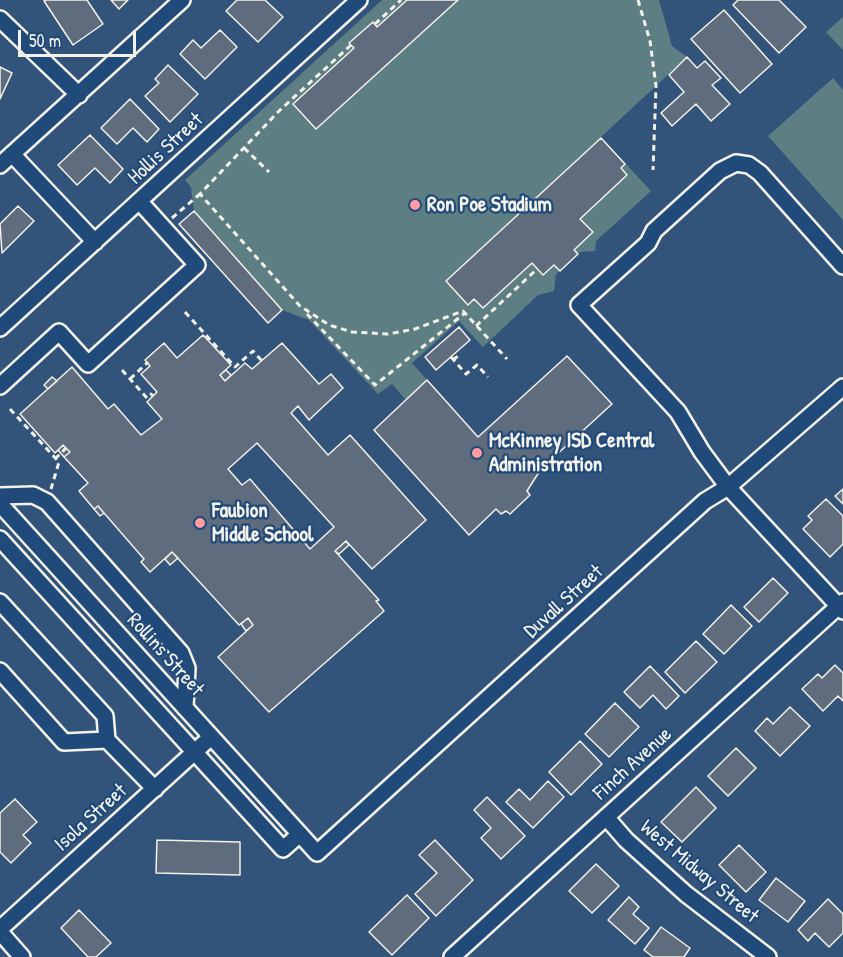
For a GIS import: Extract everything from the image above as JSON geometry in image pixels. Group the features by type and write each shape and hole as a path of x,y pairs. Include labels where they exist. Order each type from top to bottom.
{"street":[{"path":"0,165 182,0"},
{"name":"Hollis Street","path":"0,328 359,0"},
{"path":"0,19 79,95"},
{"path":"12,154 95,242"},
{"path":"842,606 728,487 702,452 678,412 579,305 648,243 654,231 710,180 725,167 736,163 749,165 760,173 843,266"},
{"path":"0,386 59,332 88,364 196,265 140,202"},
{"name":"Duvall Street","path":"317,853 705,501 728,487 843,387"},
{"path":"0,496 33,495 47,502 181,653 187,668 184,708"},
{"name":"Rollins Street","path":"0,504 317,853"},
{"name":"Rollins Street","path":"0,539 284,849 300,834"},
{"path":"0,602 105,716 107,740 155,789"},
{"name":"Finch Avenue","path":"452,957 842,606"},
{"path":"0,671 64,742 107,740"},
{"name":"Isola Street","path":"0,931 211,737"},
{"name":"West Midway Street","path":"606,817 626,840 677,886 768,957"},
{"path":"0,931 22,957"}],"path":[{"path":"375,24 401,0"},
{"path":"638,0 650,41 656,86 653,170"},
{"path":"165,230 279,111 351,45"},
{"path":"244,148 269,172"},
{"path":"200,194 300,306 375,385 465,313"},
{"path":"476,326 537,269"},
{"path":"300,306 329,325 368,334 402,332 463,311 507,359"},
{"path":"184,312 235,367 252,351 261,361"},
{"path":"455,353 458,356 452,359 466,374 477,365 488,377"},
{"path":"130,379 147,363"},
{"path":"122,370 147,398 151,394 153,396"},
{"path":"10,409 59,462 49,494"},
{"path":"55,459 66,448"}],"green space":[{"name":"Ron Poe Stadium","path":"382,0 659,0 672,46 687,57 601,137 651,191 596,241 595,251 580,252 556,274 554,291 538,295 483,347 459,321 412,363 427,380 406,400 392,384 378,394 309,320 282,310 194,211 191,187 185,180"},
{"path":"843,17 843,50 826,32"},
{"path":"833,78 843,90 843,220 768,136"}],"building":[{"path":"87,0 103,24 73,45 44,1"},
{"path":"111,0 128,0 119,9"},
{"path":"237,0 265,0 283,17 258,42 226,11"},
{"path":"407,0 458,0 316,129 293,104 354,48 349,43 373,22 377,27"},
{"path":"738,0 779,0 806,27 779,53 733,5"},
{"path":"724,10 772,64 740,93 691,39"},
{"path":"220,30 237,47 205,79 180,54 193,40 201,48"},
{"path":"687,57 697,68 705,61 721,78 712,85 730,104 711,121 696,104 672,126 661,113 684,92 669,75"},
{"path":"168,65 198,94 170,122 145,96 159,83 155,79"},
{"path":"0,67 12,73 0,99"},
{"path":"130,99 159,129 147,142 133,128 117,144 101,128"},
{"path":"90,135 123,169 110,183 95,168 77,185 58,165"},
{"path":"601,138 625,164 621,168 627,175 580,219 593,232 574,250 578,254 560,271 554,265 543,275 532,263 483,308 474,299 468,305 446,281"},
{"path":"18,206 34,221 2,253 0,224"},
{"path":"194,211 282,310 268,323 179,224"},
{"path":"459,327 470,340 436,370 425,357"},
{"name":"Faubion Middle School","path":"203,335 231,365 220,375 225,381 245,363 252,369 282,343 319,384 331,374 343,388 309,420 298,406 291,413 328,455 350,435 426,520 372,569 346,541 335,551 379,600 376,601 384,611 269,712 218,657 253,625 248,618 239,625 172,552 150,572 141,562 144,559 98,506 94,509 79,491 88,483 64,457 70,452 63,445 55,453 20,414 72,367 108,409 114,404 141,435 162,419 147,402 157,392 141,374 150,366 145,360 164,343 177,358","holes":["257,443 334,527 310,549 250,479 242,485 228,469"]},
{"name":"McKinney ISD Central Administration","path":"567,356 612,404 541,469 527,491 530,495 510,514 506,511 501,514 496,509 469,535 374,430 427,380 478,437"},
{"path":"226,370 231,375 225,381 220,375"},
{"path":"52,377 57,381 48,389 44,385"},
{"path":"63,445 70,452 64,457 58,450"},
{"path":"843,489 843,504 835,496"},
{"path":"826,499 843,516 843,544 830,557 803,529 812,520 808,516"},
{"path":"98,506 104,513 100,516 94,509"},
{"path":"346,541 349,545 339,554 335,551"},
{"path":"172,552 178,558 170,565 165,559"},
{"path":"773,578 788,593 759,622 744,607"},
{"path":"731,605 752,626 724,654 703,634"},
{"path":"248,618 253,625 246,631 241,624"},
{"path":"696,641 717,662 685,693 665,672"},
{"path":"835,665 843,673 843,701 838,696 823,711 802,689 818,674 822,678"},
{"path":"650,666 679,696 666,709 653,695 640,708 624,692"},
{"path":"615,703 639,727 609,757 585,734"},
{"path":"790,707 810,726 780,756 755,731 767,718 773,724"},
{"path":"580,741 602,764 571,795 549,772"},
{"path":"736,748 756,768 728,796 708,776"},
{"path":"548,781 564,797 533,828 506,802 519,789 530,800"},
{"path":"696,787 716,808 682,842 661,822"},
{"path":"487,797 525,836 501,859 481,838 491,828 474,810"},
{"path":"15,799 37,822 23,835 31,843 11,863 0,852 0,813"},
{"path":"157,840 240,842 240,875 156,873"},
{"path":"435,840 473,880 436,916 415,894 437,873 419,855"},
{"path":"739,845 766,872 746,892 719,865"},
{"path":"596,864 619,886 592,913 569,891"},
{"path":"776,878 805,901 788,922 759,900"},
{"path":"407,895 429,918 392,955 369,932"},
{"path":"629,897 639,907 633,914 649,928 635,944 608,920"},
{"path":"828,899 843,914 843,933 829,947 815,933 808,941 798,930"},
{"path":"79,910 111,943 96,957 88,957 61,928"},
{"path":"661,927 690,948 684,957 653,957 644,950"}],"place":[{"name":"Ron Poe Stadium","path":"415,205"},
{"name":"McKinney ISD Central Administration","path":"477,453"},
{"name":"Faubion Middle School","path":"200,523"}]}
